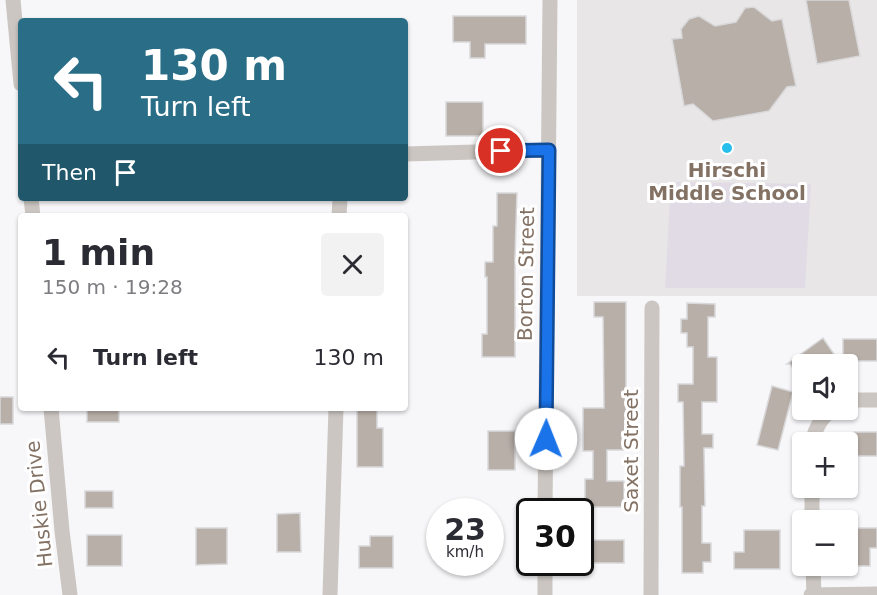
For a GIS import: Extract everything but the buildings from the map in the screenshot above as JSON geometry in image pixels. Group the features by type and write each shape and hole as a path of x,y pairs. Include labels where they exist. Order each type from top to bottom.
{"street":[{"path":"14,0 18,48"},
{"name":"Borton Street","path":"545,498 550,0"},
{"path":"408,154 549,150"},
{"name":"Saxet Street","path":"651,595 652,308"},
{"path":"858,400 877,400"},
{"name":"Huskie Drive","path":"51,411 70,595"},
{"path":"330,595 336,411"},
{"path":"545,576 545,595"},
{"path":"813,576 812,595 877,594"}],"shaded area":[{"name":"Hirschi Middle School","path":"577,0 877,0 877,296 577,296"},
{"path":"671,182 811,184 805,288 665,288"}],"place":[{"name":"Hirschi Middle School","path":"727,148"}],"route":[{"path":"501,151 549,150 546,439"}]}
